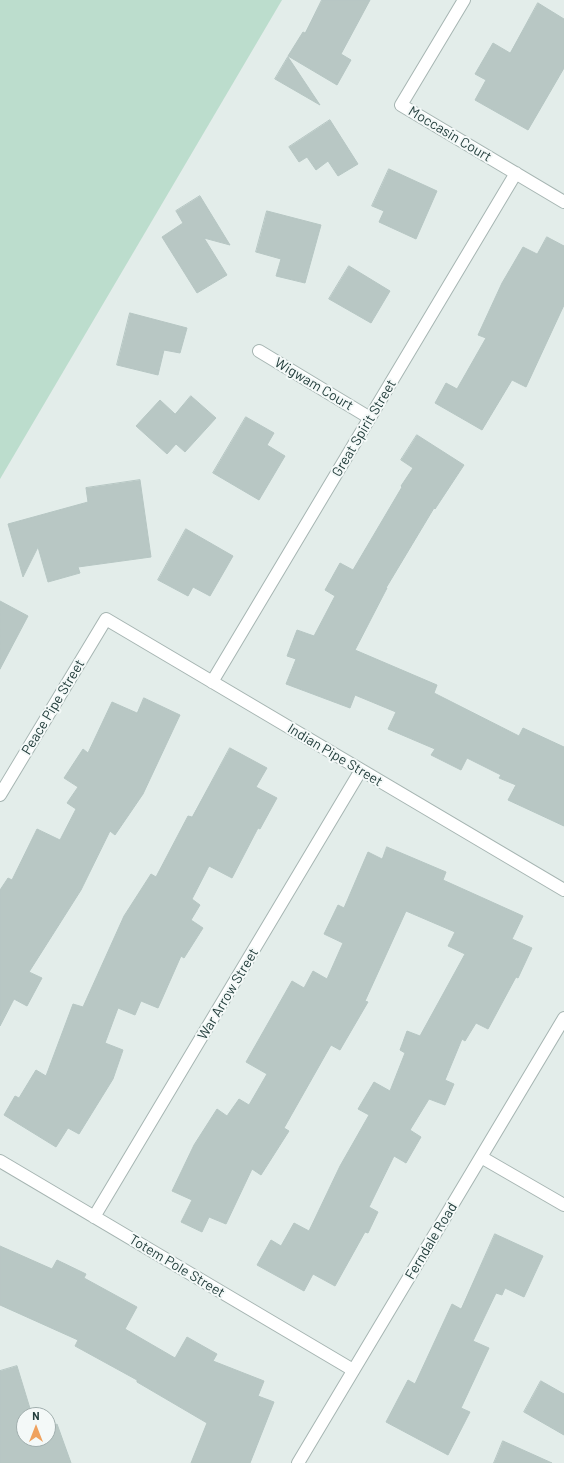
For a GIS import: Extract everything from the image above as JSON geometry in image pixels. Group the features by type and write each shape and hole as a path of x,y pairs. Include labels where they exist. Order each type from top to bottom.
{"street":[{"name":"Moccasin Court","path":"464,0 401,105 564,202"},
{"name":"Great Spirit Street","path":"212,682 516,173"},
{"name":"Wigwam Court","path":"258,351 370,418"},
{"name":"Indian Pipe Street","path":"106,619 564,890"},
{"name":"Peace Pipe Street","path":"0,795 106,619"},
{"name":"War Arrow Street","path":"94,1217 361,770"},
{"name":"Ferndale Road","path":"298,1463 564,1018"},
{"path":"481,1157 564,1205"},
{"name":"Totem Pole Street","path":"0,1161 353,1370"}],"green space":[{"path":"0,0 282,0 0,479"}],"building":[{"path":"322,0 370,0 341,54 351,60 337,85 288,56 303,32 305,33"},
{"path":"538,3 564,19 564,68 528,130 475,100 486,80 475,74 493,43 510,53"},
{"path":"288,57 320,105 275,79"},
{"path":"330,120 358,164 338,176 328,161 316,170 307,157 299,162 289,147"},
{"path":"389,169 437,191 416,239 379,222 384,211 372,206"},
{"path":"200,196 230,245 204,238 227,275 197,293 162,237 183,223 176,211"},
{"path":"267,211 321,225 305,283 276,276 281,259 256,252"},
{"path":"547,237 564,246 564,305 526,387 512,380 482,430 435,403 446,383 457,389 486,338 478,335 502,283 523,247 537,254"},
{"path":"349,266 390,291 371,323 329,299"},
{"path":"130,313 187,328 180,353 164,350 158,375 117,365"},
{"path":"191,396 216,418 185,452 176,444 167,454 136,426 160,400 175,414"},
{"path":"246,417 274,433 267,445 285,456 259,500 213,473"},
{"path":"417,435 464,465 435,509 434,508 386,588 355,650 437,685 434,693 519,736 523,728 564,747 564,826 508,800 516,785 499,778 501,775 467,758 461,770 431,755 435,749 388,729 396,712 355,695 350,708 286,684 296,659 287,656 297,630 314,636 335,596 325,590 340,563 353,570 402,487 401,486 413,468 401,460"},
{"path":"140,480 151,557 78,567 80,573 48,582 38,547 23,577 8,524 88,502 86,488"},
{"path":"186,529 233,556 210,596 193,587 188,596 158,580"},
{"path":"0,601 28,616 0,669"},
{"path":"144,698 180,715 143,794 115,835 110,831 81,890 29,972 42,978 27,1006 14,999 0,1026 0,890 8,878 12,880 37,829 60,840 76,809 67,803 78,787 64,778 83,749 88,753 112,702 137,713"},
{"path":"230,748 267,768 256,787 277,798 260,829 258,828 232,878 209,866 192,899 200,905 191,920 203,928 184,958 181,956 158,1008 141,1001 135,1015 118,1008 105,1043 123,1050 113,1079 79,1134 68,1128 56,1147 4,1115 15,1096 19,1098 36,1070 46,1076 73,1004 83,1007 124,916 151,874 156,877 188,816 192,817"},
{"path":"387,847 446,872 443,880 523,916 512,939 532,948 518,978 516,977 488,1029 476,1023 465,1041 462,1039 445,1080 454,1084 445,1105 429,1099 410,1130 421,1137 406,1163 394,1156 369,1207 378,1212 368,1233 365,1232 335,1286 313,1274 304,1291 257,1265 271,1240 281,1246 294,1223 309,1231 340,1166 369,1115 358,1109 374,1082 390,1091 405,1053 400,1050 407,1031 420,1036 465,954 448,946 455,932 406,911 365,1001 368,1002 340,1050 331,1045 284,1128 289,1131 261,1175 252,1169 226,1224 209,1217 202,1232 181,1222 192,1200 172,1191 194,1145 217,1109 227,1116 239,1099 249,1105 267,1074 246,1062 292,981 304,988 313,971 327,979 343,943 324,934 338,905 344,908 368,852 382,859"},
{"path":"495,1234 543,1256 524,1297 505,1288 502,1295 496,1293 473,1341 489,1348 461,1408 470,1412 448,1455 386,1422 408,1380 415,1384 452,1304 461,1309"},
{"path":"0,1246 52,1269 57,1260 86,1274 84,1278 137,1307 125,1329 175,1358 187,1337 217,1354 213,1361 264,1381 258,1396 274,1402 250,1463 191,1463 207,1423 137,1382 137,1380 75,1346 78,1340 0,1305"},
{"path":"17,1366 30,1407 16,1407 16,1447 56,1447 57,1424 71,1463 0,1463 0,1371"},
{"path":"541,1381 564,1394 564,1435 524,1412"},
{"path":"503,1441 552,1463 494,1463"}]}
